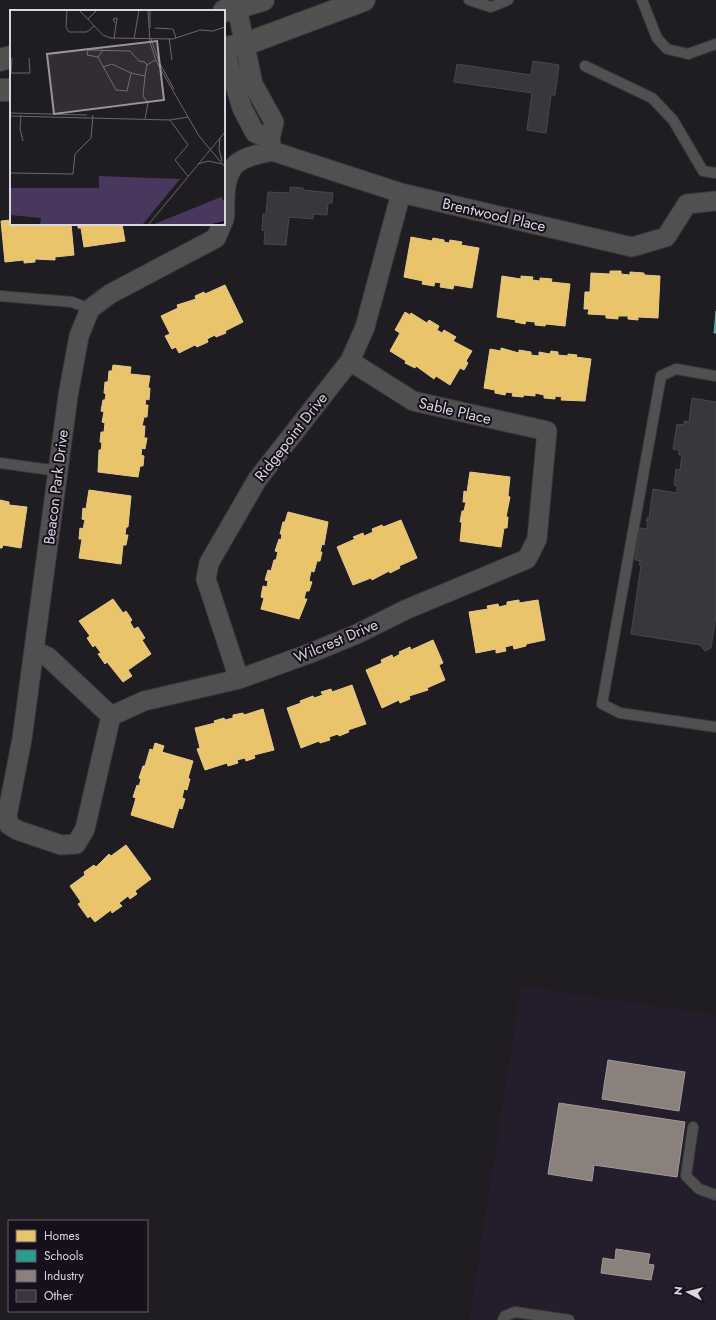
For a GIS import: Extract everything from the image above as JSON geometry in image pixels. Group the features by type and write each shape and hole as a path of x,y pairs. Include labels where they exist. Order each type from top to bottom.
{"main road":[{"path":"230,9 263,0"},
{"path":"230,47 364,0"},
{"path":"0,60 10,57"}],"street":[{"path":"225,202 226,184 232,169 243,158 271,144 274,122 230,47 230,9"},
{"name":"Brentwood Place","path":"271,144 401,194 632,247 666,237 687,204 716,201"},
{"name":"Ridgepoint Drive","path":"239,679 206,579 208,563 257,480 350,361 365,327 401,194"},
{"path":"90,309 110,294 216,238 222,225"},
{"name":"Beacon Park Drive","path":"90,309 79,336 68,396 35,651 22,739 7,816 9,825 17,830 61,845 76,844 85,829 111,716"},
{"name":"Sable Place","path":"350,361 413,401 547,431"},
{"name":"Wilcrest Drive","path":"111,716 144,701 239,679 343,640 405,610 527,559 537,539 547,431"},
{"path":"35,651 48,657 111,716"}],"lane":[{"path":"469,0 491,7 508,0"},
{"path":"642,0 657,38 667,49 688,54 716,44"},
{"path":"585,66 652,98 673,120 703,171 716,173"},
{"path":"0,296 72,302 90,309"},
{"path":"716,376 676,369 661,376 602,704 620,713 716,727"},
{"path":"0,463 58,471"},
{"path":"693,1128 686,1176 699,1189 716,1195"},
{"path":"503,1320 505,1316 515,1312 569,1320"}],"shaded area":[{"path":"521,986 716,1015 716,1320 469,1320"}],"building: Homes":[{"path":"10,220 10,225 71,225 74,255 55,257 55,260 35,259 35,262 24,263 24,260 5,262 1,221"},
{"path":"78,225 122,225 125,241 84,247 81,228 78,228"},
{"path":"411,237 432,241 433,238 444,240 444,242 449,243 450,240 462,242 461,245 479,248 472,288 454,285 453,289 440,287 441,283 435,282 434,286 422,284 423,281 404,277"},
{"path":"610,271 621,271 621,274 630,275 630,272 660,276 658,318 638,317 638,320 628,319 628,316 618,316 618,319 606,318 606,315 588,314 589,309 584,309 585,292 590,292 591,273 610,274"},
{"path":"502,276 521,279 521,276 533,277 532,280 540,281 540,278 552,279 551,282 570,284 565,326 546,324 545,326 535,325 535,322 526,321 525,324 515,322 516,320 497,317"},
{"path":"225,285 243,322 225,331 226,333 216,337 215,335 207,339 208,342 197,347 195,345 179,353 176,347 172,349 165,336 170,334 161,316 178,308 177,305 196,299 195,296 204,292 205,294"},
{"path":"405,312 410,315 411,313 427,323 429,320 439,326 437,330 442,333 444,330 456,337 453,341 472,351 466,361 468,363 464,370 460,368 450,385 436,376 434,379 416,366 415,368 405,363 406,361 390,351 400,333 395,330"},
{"path":"501,348 519,353 519,350 531,352 531,355 539,356 539,352 550,354 551,351 558,352 558,355 577,355 576,357 591,359 585,401 561,400 562,397 555,396 555,399 544,398 544,395 535,393 535,396 512,396 513,393 506,392 505,395 495,393 495,390 484,388 490,349 501,351"},
{"path":"113,365 131,367 130,374 150,376 148,388 150,388 149,400 146,399 145,405 148,405 147,417 144,417 142,426 145,426 144,438 147,438 145,449 142,448 141,455 144,456 143,466 140,466 138,477 98,472 99,450 101,450 102,443 100,442 101,432 104,432 105,423 102,422 104,412 101,411 106,394 104,393 105,382 108,382 109,371 112,371"},
{"path":"470,472 510,477 508,496 510,497 506,517 508,517 507,528 504,528 501,547 460,541 462,522 460,522 462,511 464,511 466,502 463,502 464,491 467,492"},
{"path":"89,490 131,496 128,527 126,527 125,535 128,535 126,545 123,545 121,564 79,558 82,539 79,539 80,528 83,529 85,520 82,519 83,508 86,509"},
{"path":"0,500 9,502 9,505 27,507 21,548 3,545 2,548 0,548"},
{"path":"288,512 328,522 324,545 322,544 320,552 322,552 320,561 317,561 314,572 311,571 309,581 312,582 309,591 306,591 304,599 307,599 299,619 261,609 264,598 261,597 263,586 267,587 268,581 265,580 268,570 271,571 274,560 276,560 278,552 275,551 279,539 281,540 282,534 280,534 283,522 285,522"},
{"path":"401,520 417,558 399,566 400,568 390,573 389,571 372,580 371,578 353,585 337,547 355,539 353,537 363,533 364,536 373,532 372,529 382,525 383,527"},
{"path":"113,599 123,613 126,611 132,620 130,622 134,629 138,627 145,638 142,640 151,654 128,670 132,676 123,682 107,662 105,664 98,654 101,653 95,645 93,647 87,638 90,636 79,621"},
{"path":"519,600 519,603 538,600 545,640 526,644 526,646 514,649 513,645 505,647 506,651 496,653 496,649 476,653 469,612 488,609 487,606 498,604 499,607 507,605 507,602"},
{"path":"433,640 443,663 439,665 445,680 427,688 428,690 409,696 410,699 400,703 399,700 382,708 366,670 382,663 381,660 392,655 393,658 400,654 399,652 410,647 411,650"},
{"path":"352,685 366,724 348,730 349,732 339,736 338,734 329,737 330,740 320,743 319,741 301,748 287,708 301,703 300,701 313,696 314,698 323,695 321,692 331,689 332,692"},
{"path":"263,709 274,750 254,755 255,758 246,761 245,758 237,760 238,763 228,766 227,763 205,770 197,749 200,748 195,728 215,723 214,721 224,718 225,720 233,718 233,715 243,713 244,715"},
{"path":"155,743 164,746 162,752 193,761 188,778 190,779 187,790 184,789 182,798 185,799 182,809 179,808 173,828 131,815 136,798 133,797 137,785 139,786 141,779 139,778 143,766 145,766 150,749 153,750"},
{"path":"126,845 151,879 135,891 137,894 130,899 128,896 119,903 122,906 112,913 111,910 95,922 90,916 88,918 78,904 81,902 70,886 85,875 84,872 94,865 96,867 109,854 111,856"}],"building: Schools":[{"path":"716,311 716,333 714,333"}],"building: Industry":[{"path":"608,1060 685,1072 679,1111 602,1099"},
{"path":"559,1103 685,1122 677,1177 594,1165 592,1181 548,1174"},
{"path":"616,1249 650,1254 648,1264 654,1265 651,1280 601,1273 603,1258 615,1260"}],"building: Other":[{"path":"533,61 559,65 555,95 551,95 546,133 527,130 532,93 454,82 457,64 531,75"},
{"path":"290,187 333,193 332,203 328,203 327,215 313,214 313,219 289,217 286,245 264,244 265,231 262,230 263,214 266,214 268,192 290,193"},
{"path":"692,398 716,402 716,616 711,648 705,651 700,645 631,634 641,565 639,565 640,561 642,561 635,560 640,528 647,529 648,521 646,521 647,518 649,518 653,489 677,493 677,486 674,485 676,469 680,470 682,455 679,455 679,450 673,449 677,424 684,425 684,421 689,422"}]}
